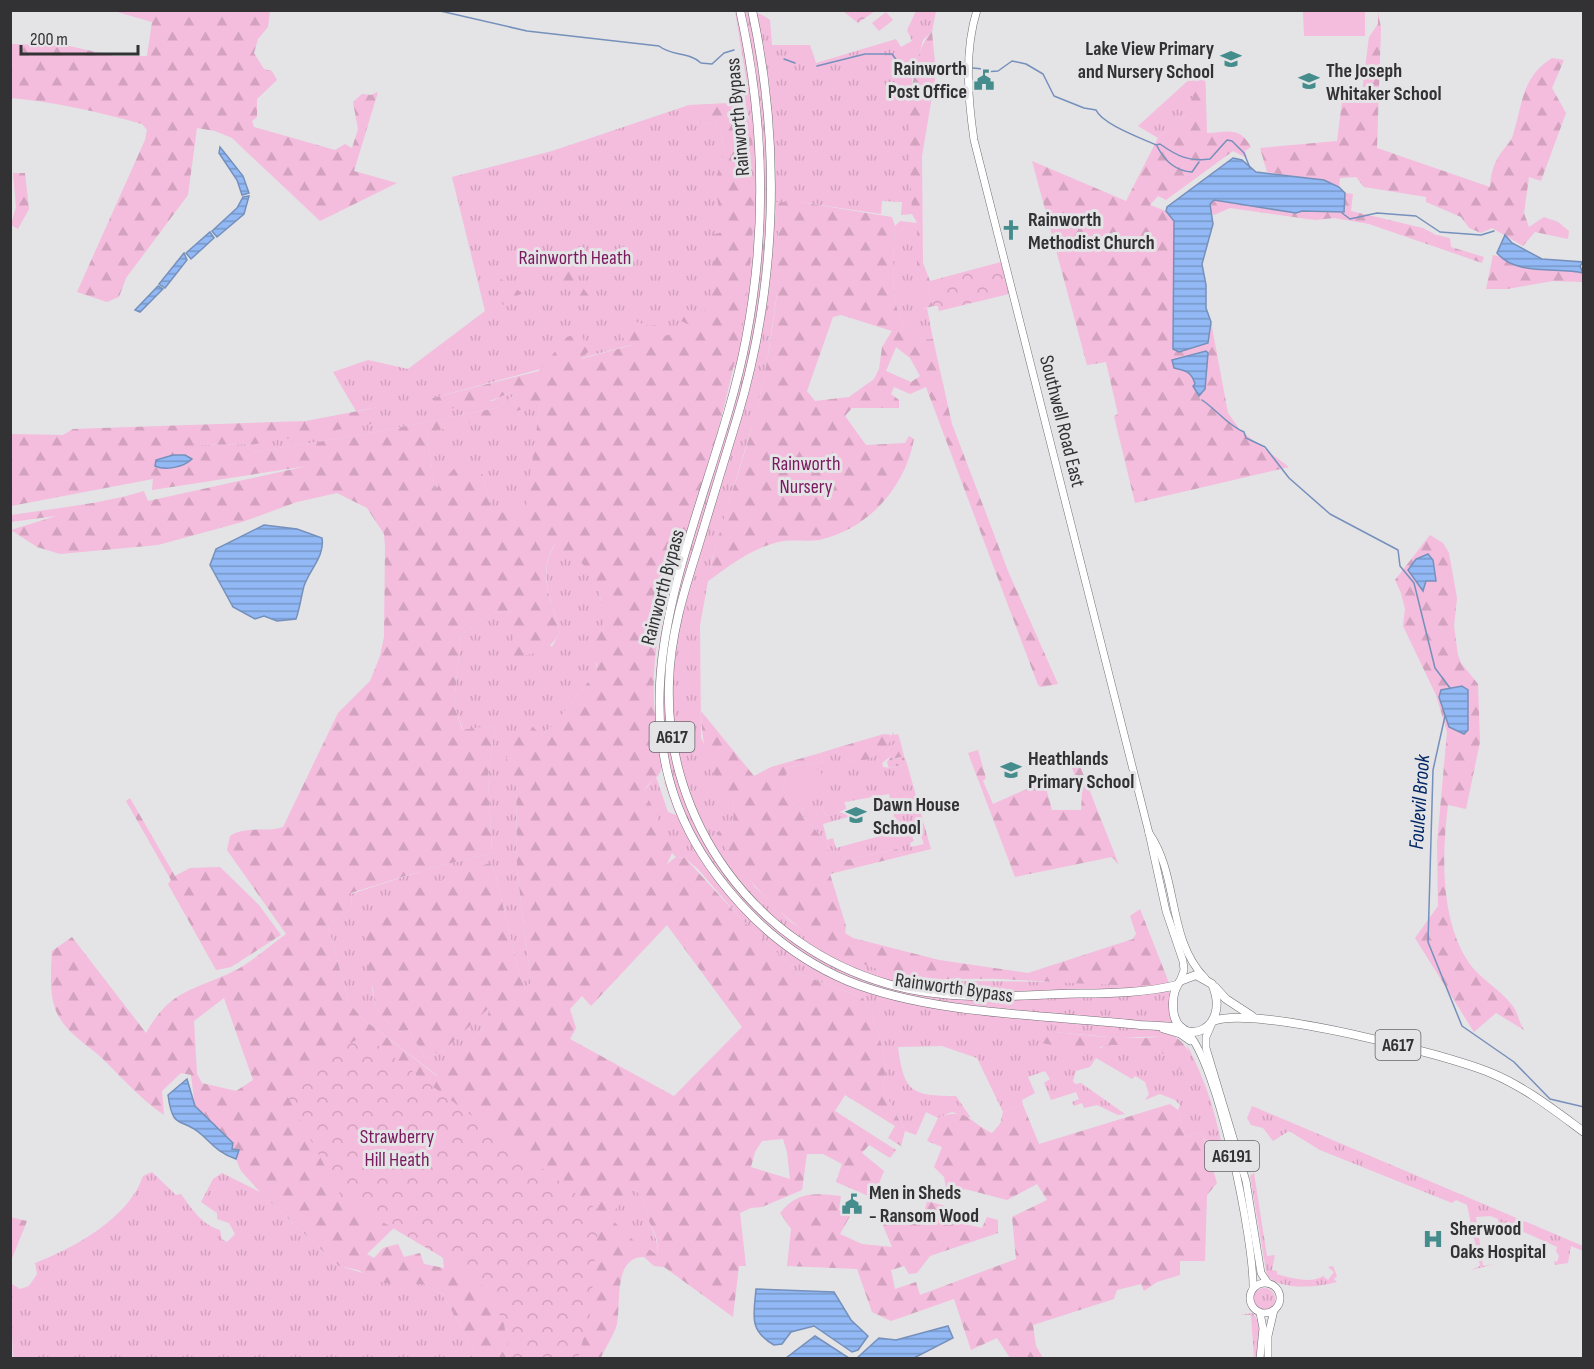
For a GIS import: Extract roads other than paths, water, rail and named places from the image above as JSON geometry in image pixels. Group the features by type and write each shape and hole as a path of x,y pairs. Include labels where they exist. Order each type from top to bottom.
{"highway":[{"name":"Rainworth Bypass","path":"740,10 757,114 760,177 759,242 754,294 741,368 720,446 676,585 662,646 658,692 661,736 668,774 682,814 711,868 750,915 788,947 848,981 888,995 939,1005 1184,1030"},
{"name":"Rainworth Bypass","path":"752,10 769,112 770,231 762,309 746,387 686,584 671,655 669,696 672,740 677,768 693,814 717,859 731,879 780,929 817,954 851,971 890,985 941,994 990,996 1071,994 1179,983"},
{"path":"1190,976 1205,978 1212,984 1217,1000 1213,1022 1199,1031 1184,1030 1177,1023 1173,1007 1179,983 1190,976"},
{"name":"A617","path":"1212,984 1226,999 1253,1017"},
{"name":"A617","path":"1213,1022 1227,1017 1253,1017 1384,1042 1457,1061 1510,1082 1544,1102 1584,1132"}],"main road":[{"name":"Southwell Road East","path":"976,12 970,32 969,67 977,152 1149,833 1166,911 1183,961 1184,970 1179,983"},
{"name":"Southwell Road East","path":"1149,833 1161,857 1184,942 1197,970 1205,978"},
{"name":"A6191","path":"1213,1022 1206,1037 1206,1048 1235,1140 1250,1201 1261,1273 1267,1282"},
{"path":"1143,1025 1186,1037 1205,1067"},
{"name":"A6191","path":"1184,1030 1196,1041 1235,1166 1250,1245 1252,1288"},
{"path":"1268,1359 1268,1336 1280,1296 1277,1288 1267,1282 1259,1283 1252,1288 1250,1300 1253,1308 1260,1312 1274,1310"},
{"path":"1260,1312 1263,1328 1260,1359"}],"water":[{"path":"220,147 243,176 249,193 242,195 237,180 219,153"},
{"path":"1233,158 1242,160 1256,172 1324,180 1339,187 1345,193 1344,212 1302,211 1296,213 1214,200 1210,204 1213,224 1202,264 1206,285 1206,308 1211,322 1208,343 1179,352 1173,349 1174,221 1166,211 1167,207"},
{"path":"249,196 244,214 217,237 212,231 237,208 243,197"},
{"path":"210,232 214,238 191,259 186,253"},
{"path":"1505,235 1512,243 1542,259 1583,262 1580,266 1583,273 1515,265 1497,253"},
{"path":"184,253 187,260 165,288 159,284"},
{"path":"158,286 163,289 140,312 135,310"},
{"path":"1206,351 1208,353 1205,389 1199,396 1193,386 1195,384 1192,376 1174,368 1172,360"},
{"path":"173,455 185,455 192,459 174,467 155,466 156,460"},
{"path":"264,525 297,529 322,538 321,551 304,586 296,619 277,621 264,616 255,619 233,607 210,565 216,549"},
{"path":"1428,554 1433,560 1436,581 1426,581 1423,591 1408,570 1416,559"},
{"path":"1462,686 1468,690 1468,730 1464,734 1449,727 1439,697 1441,690"},
{"path":"187,1079 195,1106 233,1143 232,1149 239,1150 236,1159 221,1152 195,1129 175,1119 168,1095"},
{"path":"756,1289 834,1292 851,1320 868,1336 858,1350 852,1352 814,1326 791,1332 782,1344 774,1345 756,1328 754,1314"},
{"path":"948,1326 953,1338 914,1358 857,1358 879,1338 896,1340"},
{"path":"815,1336 849,1358 786,1358"}],"waterway":[{"path":"436,10 527,31 659,46 691,57 701,63 712,64 724,53 734,50"},
{"path":"817,66 865,54 892,54 906,69"},
{"path":"784,59 795,63"},
{"path":"973,68 983,69 984,72 998,71 1012,61 1026,64 1043,74 1054,96 1084,108 1096,110 1106,120 1132,135 1156,145 1160,144 1172,152 1196,160 1210,159 1227,140 1232,141 1244,153 1250,168"},
{"path":"924,69 965,68"},
{"path":"1157,146 1163,156 1180,169 1192,172 1199,162"},
{"path":"1342,213 1350,219 1377,213 1416,216 1440,232 1481,235 1494,231"},
{"name":"Foulevil Brook","path":"1202,400 1244,432 1246,438 1265,447 1289,478 1330,514 1398,550 1400,566 1414,583 1435,668 1450,688"},
{"name":"Foulevil Brook","path":"1445,716 1433,770 1428,942 1462,1026 1514,1062 1550,1099 1584,1107"}],"place":[{"name":"Lake View Primary and Nursery School","path":"1231,59"},
{"name":"Rainworth Post Office","path":"984,80"},
{"name":"The Joseph Whitaker School","path":"1309,81"},
{"name":"Rainworth Methodist Church","path":"1011,230"},
{"name":"Heathlands Primary School","path":"1011,770"},
{"name":"Dawn House School","path":"856,815"},
{"name":"Men in Sheds - Ransom Wood","path":"852,1204"},
{"name":"Sherwood Oaks Hospital","path":"1433,1239"}],"park label":[{"name":"Rainworth Heath","path":"575,257"},
{"name":"Rainworth Nursery","path":"806,474"},
{"name":"Strawberry Hill Heath","path":"397,1148"}]}
